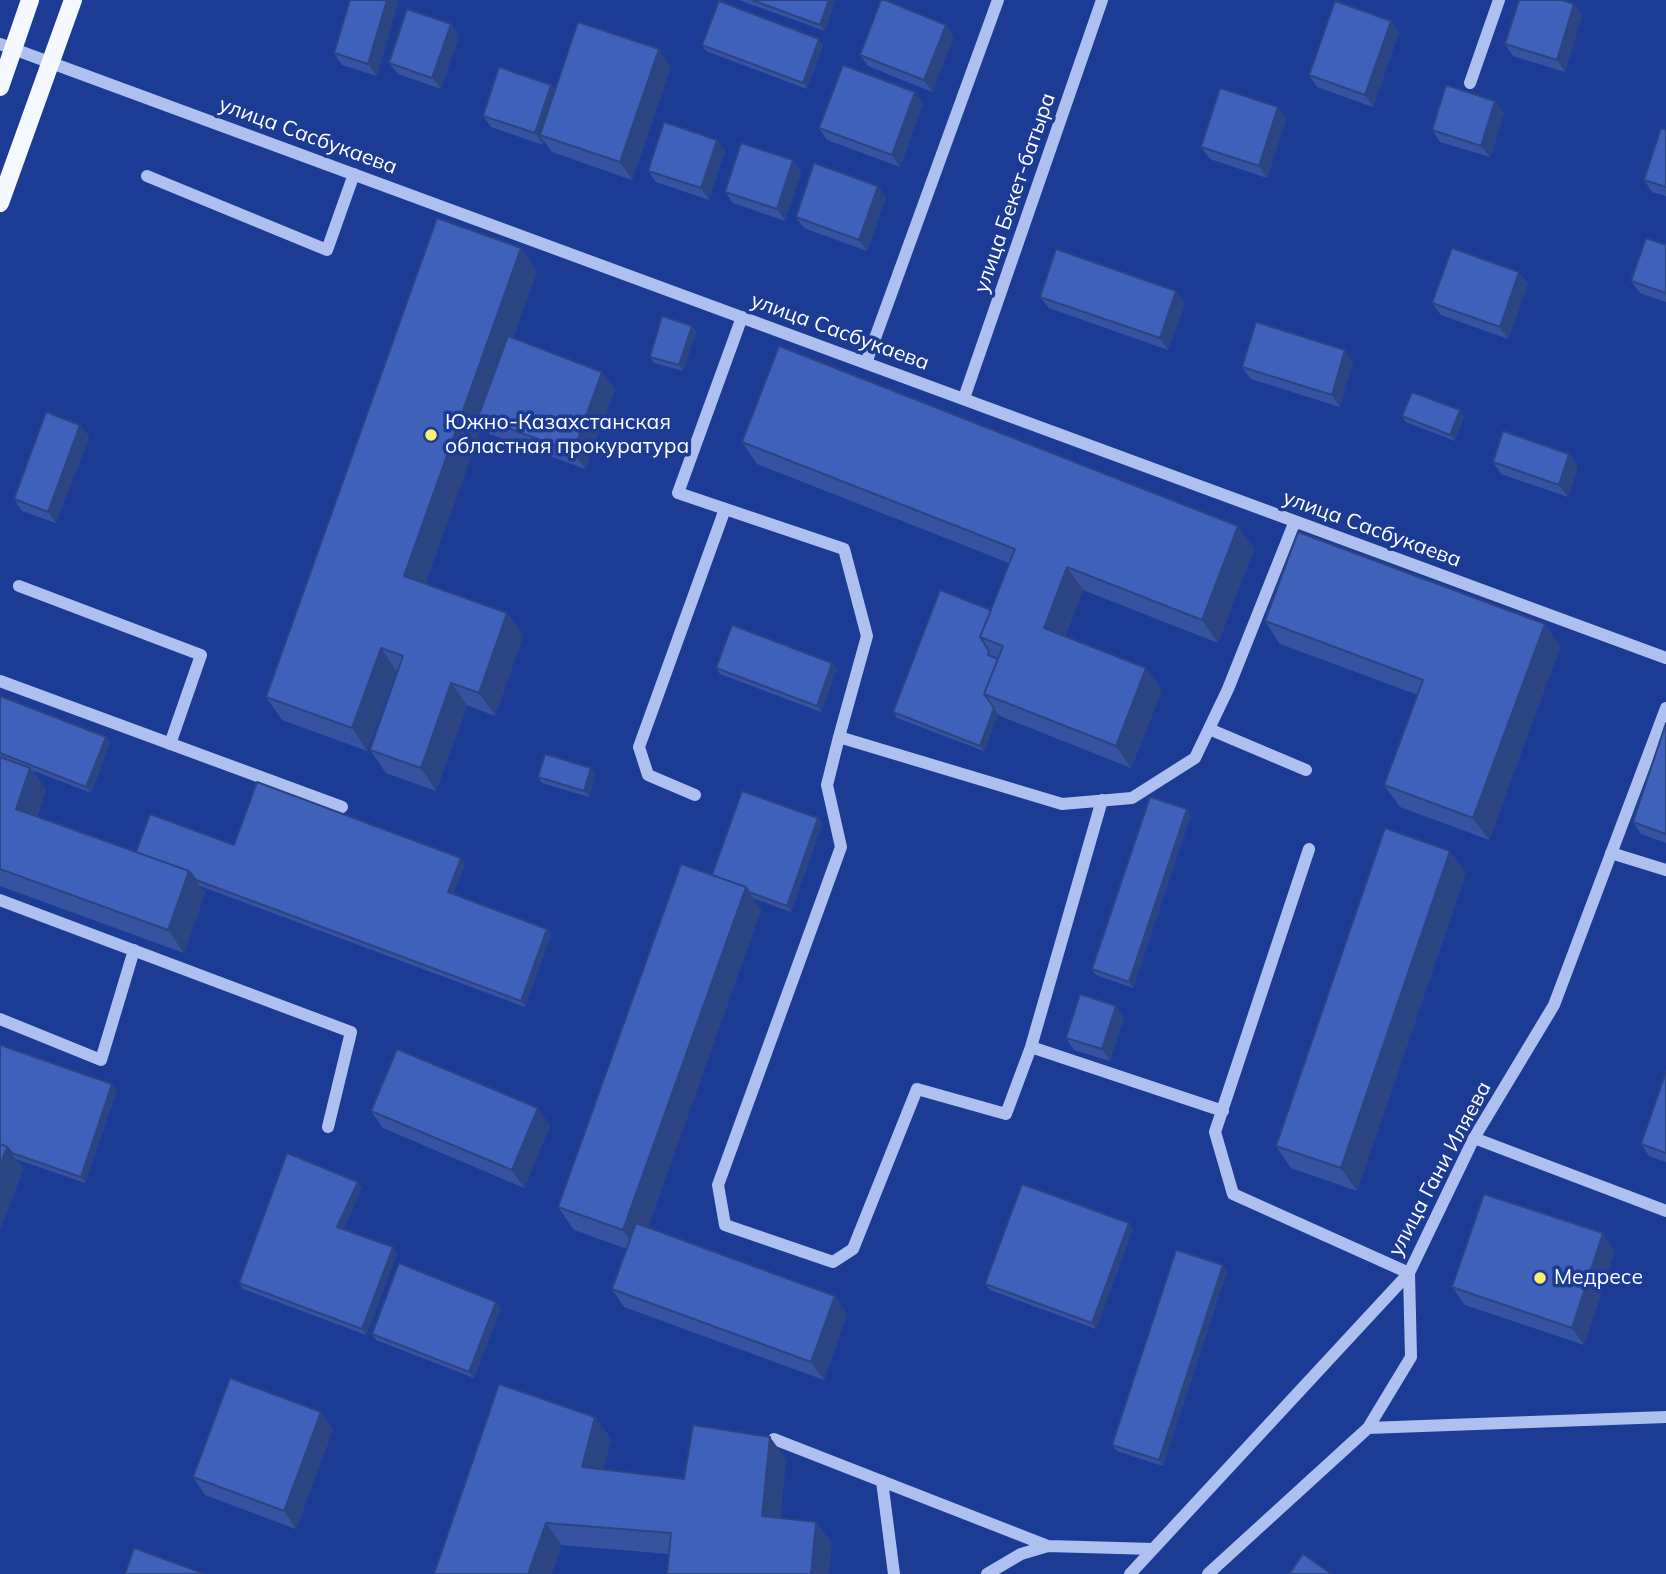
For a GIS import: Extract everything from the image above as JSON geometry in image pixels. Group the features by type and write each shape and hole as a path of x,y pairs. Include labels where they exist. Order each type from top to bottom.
{"main road":[{"path":"0,87 7,46 30,0"},
{"path":"0,203 72,0"}],"street":[{"path":"866,363 998,0"},
{"name":"улица Бекет-батыра","path":"964,398 1102,0"},
{"path":"1470,83 1499,0"},
{"name":"улица Сасбукаева","path":"7,46 1666,658"},
{"path":"146,176 327,250 355,174"},
{"path":"742,317 678,493 844,549 867,636 827,785 842,847 718,1185 725,1225 833,1262 853,1249 918,1088 1006,1114 1031,1047 1102,800"},
{"path":"695,795 649,775 639,747 725,509"},
{"path":"839,737 1062,804 1132,798 1195,758 1228,689 1295,521"},
{"path":"19,586 201,655 170,744"},
{"path":"0,681 342,807"},
{"name":"улица Гани Иляева","path":"1130,1574 1409,1273 1474,1138 1554,1005 1666,708"},
{"path":"1209,729 1306,770"},
{"path":"1208,1574 1344,1447 1368,1428 1412,1357 1409,1273 1233,1194 1215,1132 1309,849"},
{"path":"1611,853 1666,870"},
{"path":"0,900 351,1032 328,1127"},
{"path":"0,1019 101,1060 134,950"},
{"path":"1031,1047 1223,1111"},
{"path":"1474,1138 1666,1211"},
{"path":"1368,1428 1666,1417"},
{"path":"774,1439 1048,1546"},
{"path":"882,1481 894,1574"},
{"path":"987,1574 1021,1554 1048,1546 1153,1549"}],"building":[{"path":"350,0 387,0 368,64 334,53"},
{"path":"752,0 829,0 820,25"},
{"path":"881,0 946,25 924,80 860,55"},
{"path":"1519,0 1562,0 1574,4 1557,60 1505,44"},
{"path":"719,1 819,39 803,83 702,45"},
{"path":"1335,1 1391,21 1365,95 1309,75"},
{"path":"407,9 451,24 432,78 389,63"},
{"path":"578,22 659,49 620,162 540,135"},
{"path":"843,65 915,92 892,155 819,128"},
{"path":"499,67 551,85 535,133 483,116"},
{"path":"1446,85 1495,101 1481,146 1432,130"},
{"path":"1220,88 1278,107 1259,166 1201,147"},
{"path":"664,122 717,140 701,188 648,171"},
{"path":"1661,128 1666,130 1666,187 1644,180"},
{"path":"741,143 793,160 777,209 725,192"},
{"path":"814,163 878,186 859,240 796,217"},
{"name":"Южно-Казахстанская областная прокуратура","path":"437,218 521,248 404,576 507,613 479,693 451,683 421,768 370,750 403,656 381,648 352,728 266,697"},
{"path":"1646,238 1666,245 1666,293 1631,281"},
{"path":"1452,248 1519,272 1500,327 1432,303"},
{"path":"1056,249 1176,291 1160,338 1040,297"},
{"path":"662,316 692,326 679,365 650,357"},
{"path":"1256,322 1345,350 1332,395 1242,367"},
{"path":"508,336 602,372 573,452 478,417"},
{"path":"779,346 1238,526 1202,620 1067,567 1044,628 1146,668 1116,746 984,694 1003,646 980,637 1015,549 742,442"},
{"path":"1412,392 1460,410 1450,435 1402,416"},
{"path":"46,412 80,425 48,512 14,499"},
{"path":"1503,431 1569,454 1559,485 1493,462"},
{"path":"1298,532 1545,624 1473,818 1384,785 1423,680 1265,621"},
{"path":"940,590 991,610 980,637 989,651 988,655 998,659 984,694 994,708 980,746 893,712"},
{"path":"732,625 832,663 817,706 716,668"},
{"path":"0,696 106,737 86,787 0,753"},
{"path":"1666,723 1666,834 1633,822"},
{"path":"545,754 591,768 584,791 538,777"},
{"path":"0,757 30,768 16,809 189,871 168,930 0,869"},
{"path":"257,782 461,858 448,892 547,929 521,1001 196,880 189,871 136,852 150,814 234,845"},
{"path":"742,791 818,818 787,906 712,875"},
{"path":"1150,797 1187,809 1129,982 1092,969"},
{"path":"1385,828 1450,851 1341,1168 1276,1146"},
{"path":"681,864 746,887 623,1230 558,1207"},
{"path":"1080,994 1116,1006 1102,1049 1066,1038"},
{"path":"0,1045 112,1084 81,1177 12,1153 0,1144"},
{"path":"397,1049 538,1108 512,1170 371,1111"},
{"path":"1666,1072 1666,1153 1641,1144"},
{"path":"0,1144 7,1147 0,1166"},
{"path":"287,1153 358,1182 337,1227 393,1247 362,1329 239,1283"},
{"path":"1022,1184 1129,1223 1092,1323 985,1284"},
{"name":"Медресе","path":"1484,1194 1603,1233 1572,1328 1452,1287"},
{"path":"636,1223 835,1296 811,1362 612,1289"},
{"path":"1176,1250 1223,1265 1159,1460 1112,1445"},
{"path":"399,1263 496,1302 469,1372 372,1334"},
{"path":"230,1378 321,1412 284,1511 193,1477"},
{"path":"499,1384 595,1417 582,1467 684,1479 693,1425 770,1437 762,1516 816,1522 811,1574 667,1574 671,1533 546,1523 528,1574 434,1574"},
{"path":"134,1548 205,1574 125,1574"},
{"path":"1303,1554 1332,1574 1289,1574"}],"place":[{"name":"Южно-Казахстанская областная прокуратура","path":"431,435"},
{"name":"Медресе","path":"1540,1278"}]}
